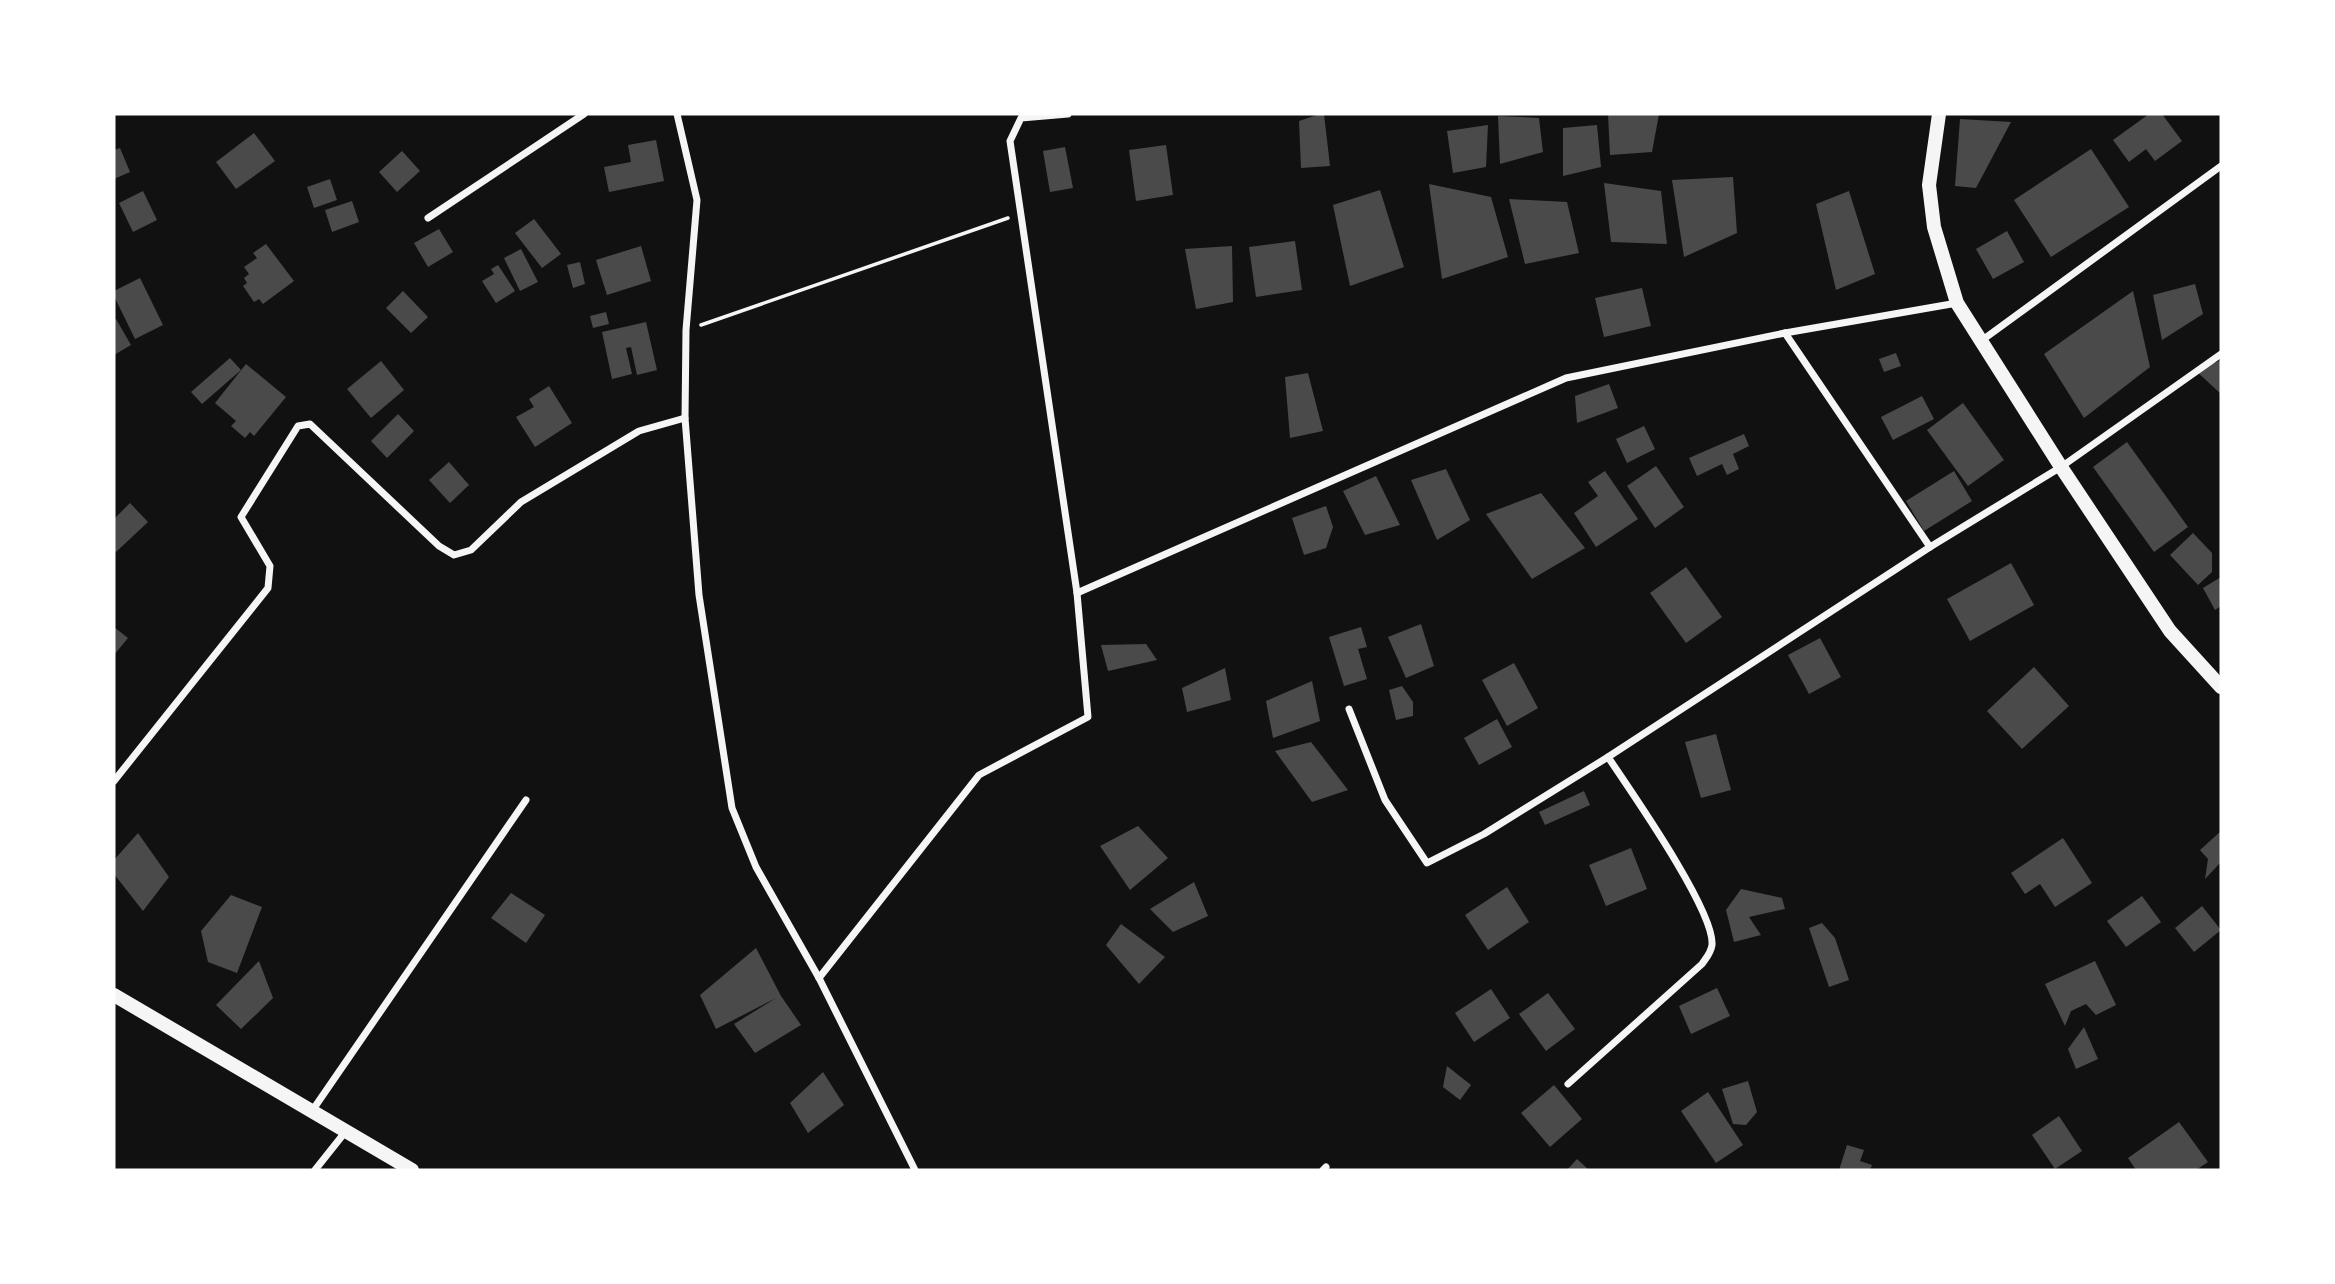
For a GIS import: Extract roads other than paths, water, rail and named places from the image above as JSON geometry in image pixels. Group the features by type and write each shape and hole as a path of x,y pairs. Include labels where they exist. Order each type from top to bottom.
{"main road":[{"path":"1939,114 1929,185 1934,227 1957,303 2170,631 2221,687"},
{"path":"114,995 412,1170"}],"street":[{"path":"428,218 584,114"},
{"path":"677,114 697,200 686,331 685,418 699,595 733,808 756,867 819,978 915,1170"},
{"path":"819,978 979,775 1088,717 1077,593 1010,141 1021,118 1068,114"},
{"path":"1981,341 2221,166"},
{"path":"1077,593 1566,378 1785,333 1957,303"},
{"path":"1785,333 1930,547"},
{"path":"1349,709 1385,800 1427,863 1484,834 1608,757 1930,547 2062,467 2221,354"},
{"path":"114,781 268,588 270,566 241,517 298,426 310,424 439,545 454,555 471,550 521,502 639,431 685,418"},
{"path":"1568,1084 1702,964 1712,946 1709,924 1664,841 1608,757"},
{"path":"312,1112 526,800"},
{"path":"315,1170 346,1131"}]}
